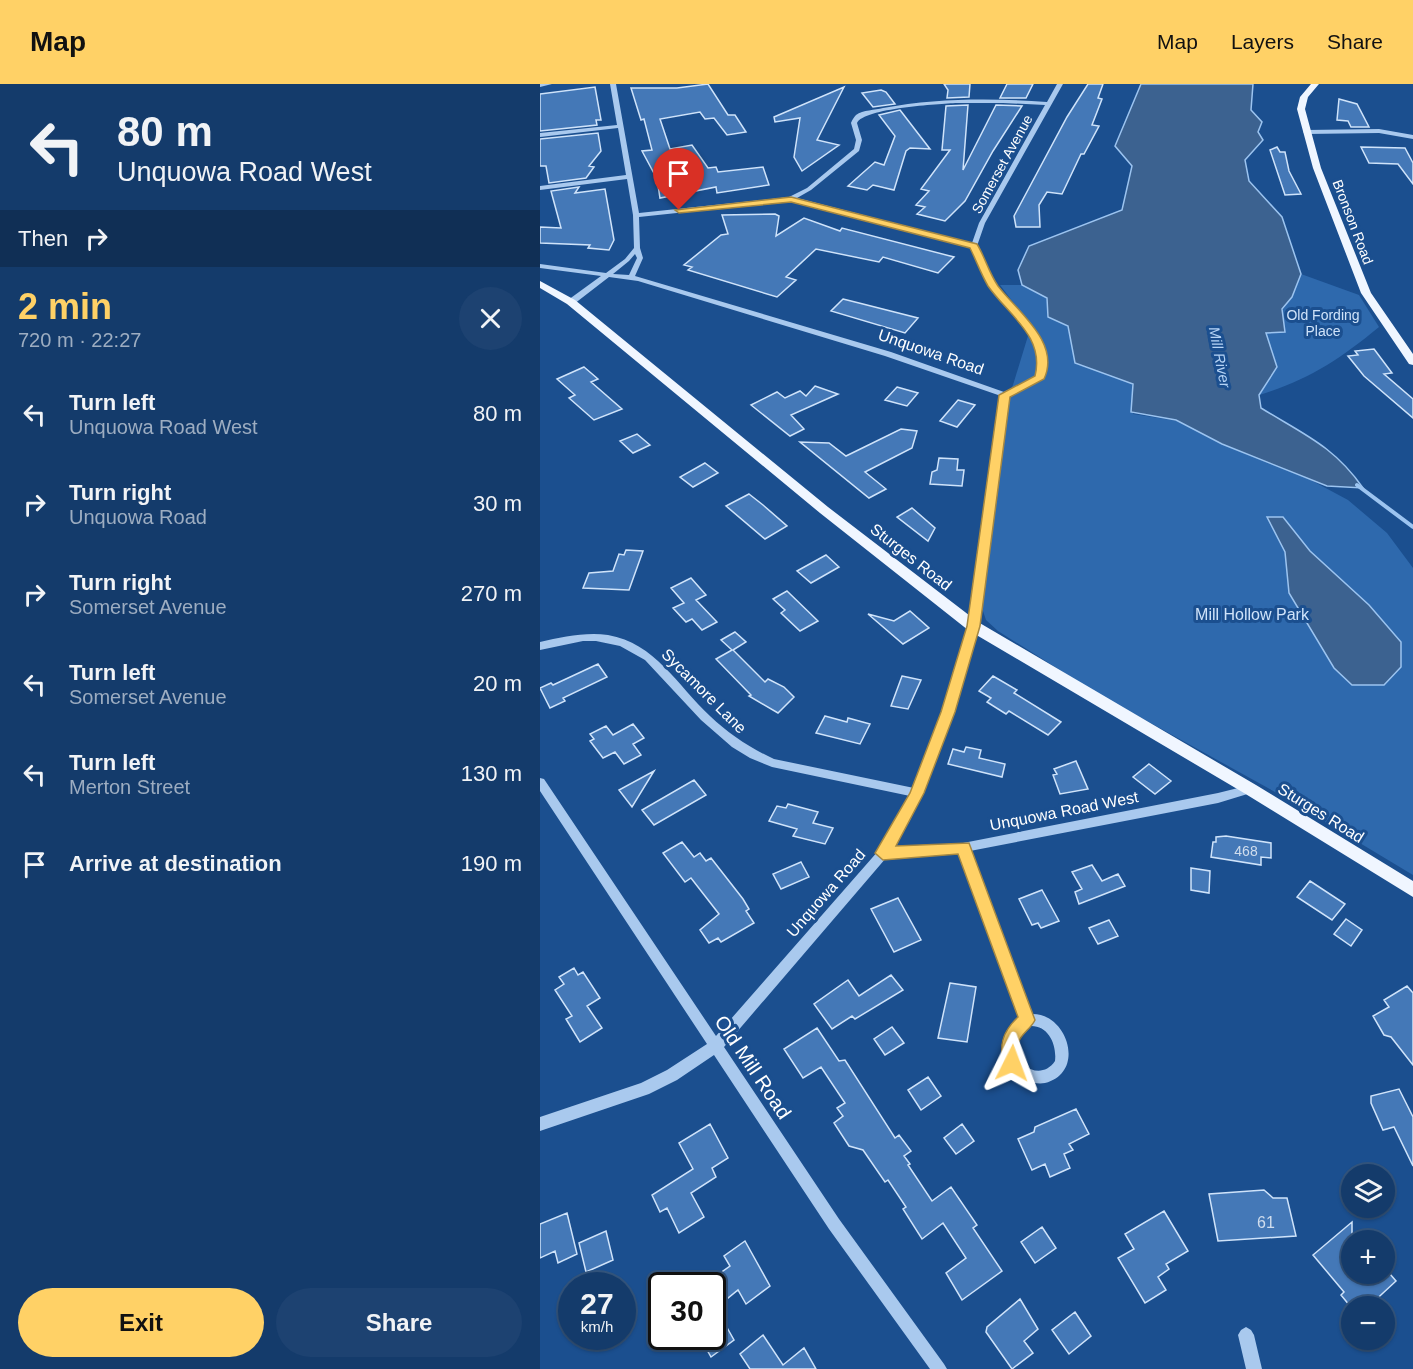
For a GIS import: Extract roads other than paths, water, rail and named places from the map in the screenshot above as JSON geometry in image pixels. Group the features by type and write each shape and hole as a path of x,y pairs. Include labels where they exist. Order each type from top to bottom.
{"main road":[{"name":"Bronson Road","path":"1315,84 1304,97 1301,109 1317,168 1366,294 1413,362"},
{"name":"Sturges Road","path":"540,284 571,302 807,497 973,626 1250,789 1413,890"}],"street":[{"path":"540,85 549,84"},
{"path":"613,84 636,215 637,248 640,258 631,278"},
{"name":"Somerset Avenue","path":"974,246 982,223 1060,84"},
{"path":"791,199 809,189 856,150 859,140 854,123 860,115 962,99 1049,104"},
{"path":"540,135 621,126"},
{"path":"1306,132 1379,131 1413,137"},
{"path":"540,188 629,177"},
{"path":"636,215 791,199 974,246 992,285 1035,336 1043,356 1040,377 1005,395"},
{"path":"571,302 637,248"},
{"name":"Unquowa Road","path":"540,266 631,278 703,297 888,354 1005,395 973,626 948,712 905,819 883,853 716,1046 672,1075 644,1089 540,1124"},
{"name":"Sycamore Lane","path":"540,646 585,637 616,639 635,647 649,657 726,738 756,757 772,763 917,793"},
{"name":"Old Mill Road","path":"540,782 834,1224 939,1369"},
{"name":"Unquowa Road West","path":"883,853 963,848 1218,798 1250,789"},
{"path":"963,848 1027,1020"},
{"path":"1027,1020 1040,1020 1050,1026 1060,1042 1063,1057 1060,1067 1052,1074 1037,1077 1022,1073 1012,1063 1008,1047 1014,1032 1027,1020"},
{"path":"1246,1335 1254,1369"}],"water":[{"path":"1141,84 1253,84 1251,110 1262,122 1258,132 1263,140 1245,160 1249,181 1282,217 1301,274 1292,297 1282,309 1285,332 1266,333 1277,367 1259,395 1261,408 1329,451 1341,461 1363,488 1327,486 1222,444 1176,420 1131,412 1133,384 1075,363 1068,326 1048,317 1047,298 1022,285 1018,270 1029,246 1122,210 1132,166 1115,146"},
{"path":"1267,517 1283,517 1310,551 1369,605 1401,642 1401,667 1384,685 1352,685 1334,668 1289,593 1285,552"}],"waterway":[{"name":"Mill River","path":"1357,485 1413,527"}],"park label":[{"name":"Old Fording Place","path":"1323,324"},
{"name":"Mill Hollow Park","path":"1252,614"}]}
